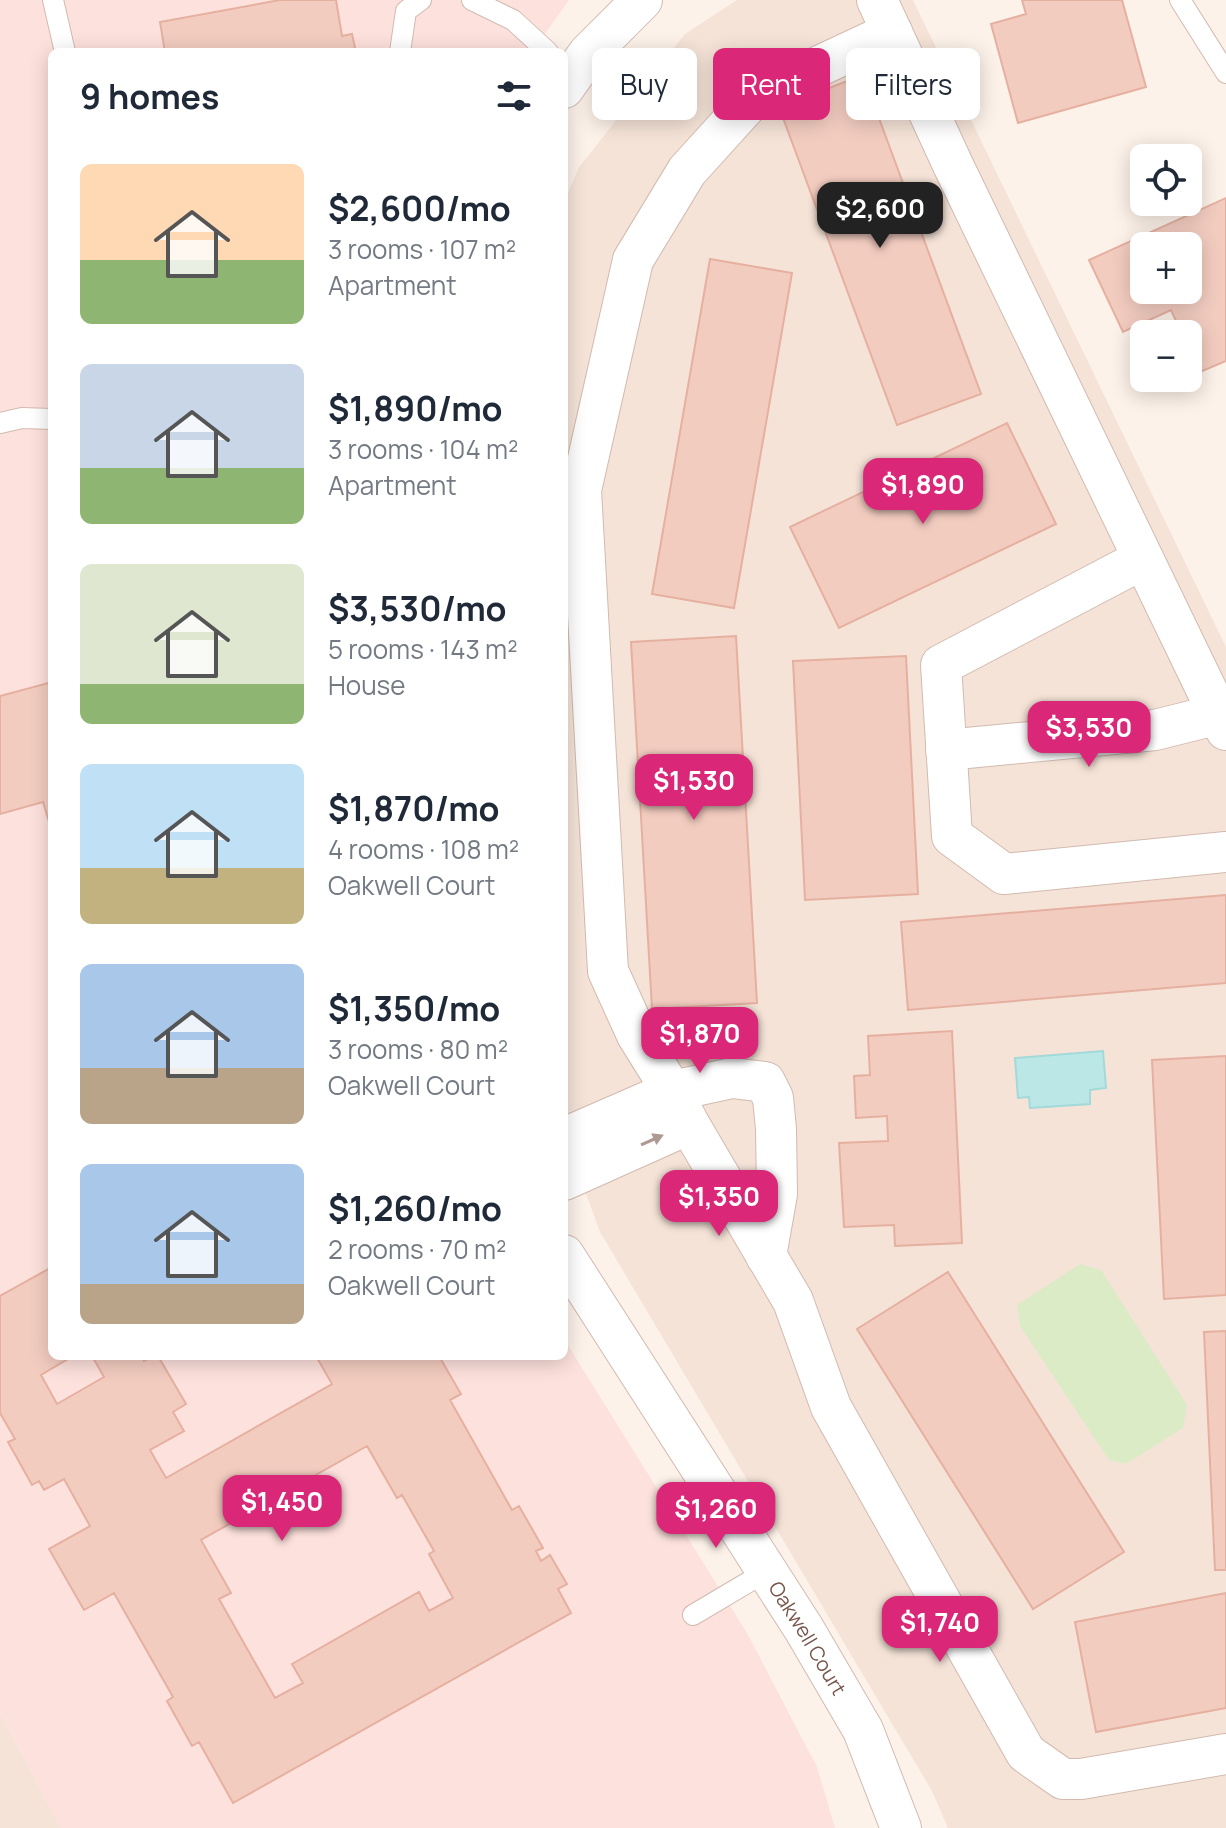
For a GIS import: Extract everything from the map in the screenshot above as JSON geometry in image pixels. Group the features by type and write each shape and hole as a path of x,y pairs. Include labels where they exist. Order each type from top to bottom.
{"street":[{"path":"568,67 588,54 642,0"},
{"path":"946,750 1222,722 953,165 885,16 755,96 687,171 633,260 581,490 608,971 637,1035 793,1301 831,1407 1026,1753 1063,1779 1081,1779 1226,1754"},
{"path":"1143,559 941,665 952,836 1004,874 1226,852"},
{"path":"568,1178 732,1078 765,1082 773,1098 777,1194 766,1256"},
{"path":"568,1137 680,1108"},
{"name":"Oakwell Court","path":"568,1261 804,1629 863,1730 901,1828"}],"lane":[{"path":"53,0 64,48"},
{"path":"401,48 406,11 421,0"},
{"path":"1180,0 1226,73"},
{"path":"476,1 513,20 540,48"},
{"path":"0,423 22,418 48,419"},
{"path":"693,1615 767,1571"}],"shaded area":[{"path":"0,0 569,0 535,48 48,48 48,1360 568,1360 568,1345 747,1633 817,1767 835,1828 61,1828 0,1713"},
{"path":"737,0 913,0 936,48 846,48 846,120 971,120 1226,647 1226,1828 948,1828 932,1791 600,1232 568,1145 568,193 579,167 616,120 697,120 697,48 674,48 685,34"},
{"path":"0,1713 61,1828 0,1828"}],"green space":[{"path":"1080,1264 1101,1270 1187,1405 1183,1428 1126,1464 1109,1460 1020,1326 1017,1305"}],"water":[{"path":"1103,1051 1106,1088 1090,1090 1090,1104 1030,1108 1029,1097 1018,1098 1015,1058"}],"building":[{"path":"280,0 336,0 342,36 352,34 355,48 164,48 160,22"},
{"path":"1022,0 1122,0 1146,87 1018,123 991,24 1026,14"},
{"path":"846,81 846,120 880,120 981,394 897,425 784,120 830,120 830,88"},
{"path":"1226,198 1226,361 1202,371 1202,320 1176,320 1171,310 1149,320 1130,320 1130,329 1123,332 1089,260 1130,241 1130,304 1202,304 1202,232 1151,232 1186,216 1202,216 1202,209"},
{"path":"710,259 792,273 734,608 652,594"},
{"path":"1007,423 1056,524 839,628 790,527"},
{"path":"736,636 757,1003 652,1009 631,642"},
{"path":"906,656 918,894 805,900 793,661"},
{"path":"48,683 48,819 43,802 0,814 0,696"},
{"path":"1226,895 1226,983 908,1010 901,922"},
{"path":"952,1031 962,1243 895,1246 894,1225 844,1227 839,1143 888,1141 887,1116 856,1118 854,1076 870,1075 868,1036"},
{"path":"1226,1056 1226,1295 1164,1299 1152,1060"},
{"path":"48,1269 48,1360 66,1360 41,1375 57,1404 104,1377 94,1360 160,1360 186,1404 173,1412 184,1431 150,1450 166,1478 332,1384 318,1360 441,1360 461,1394 450,1400 512,1510 519,1506 543,1548 536,1551 541,1561 550,1555 567,1584 558,1589 571,1613 233,1803 199,1742 192,1746 167,1701 173,1697 114,1593 84,1610 49,1549 90,1526 64,1479 44,1490 39,1481 32,1485 8,1442 15,1439 0,1413 0,1296","holes":["367,1446 397,1498 402,1495 434,1551 429,1554 453,1598 429,1611 419,1592 292,1664 303,1683 275,1698 219,1599 231,1593 201,1540"]},
{"path":"948,1272 1124,1552 1033,1609 857,1329"},
{"path":"1226,1331 1226,1570 1215,1570 1204,1332"},
{"path":"1226,1593 1226,1708 1096,1732 1075,1622"}]}
